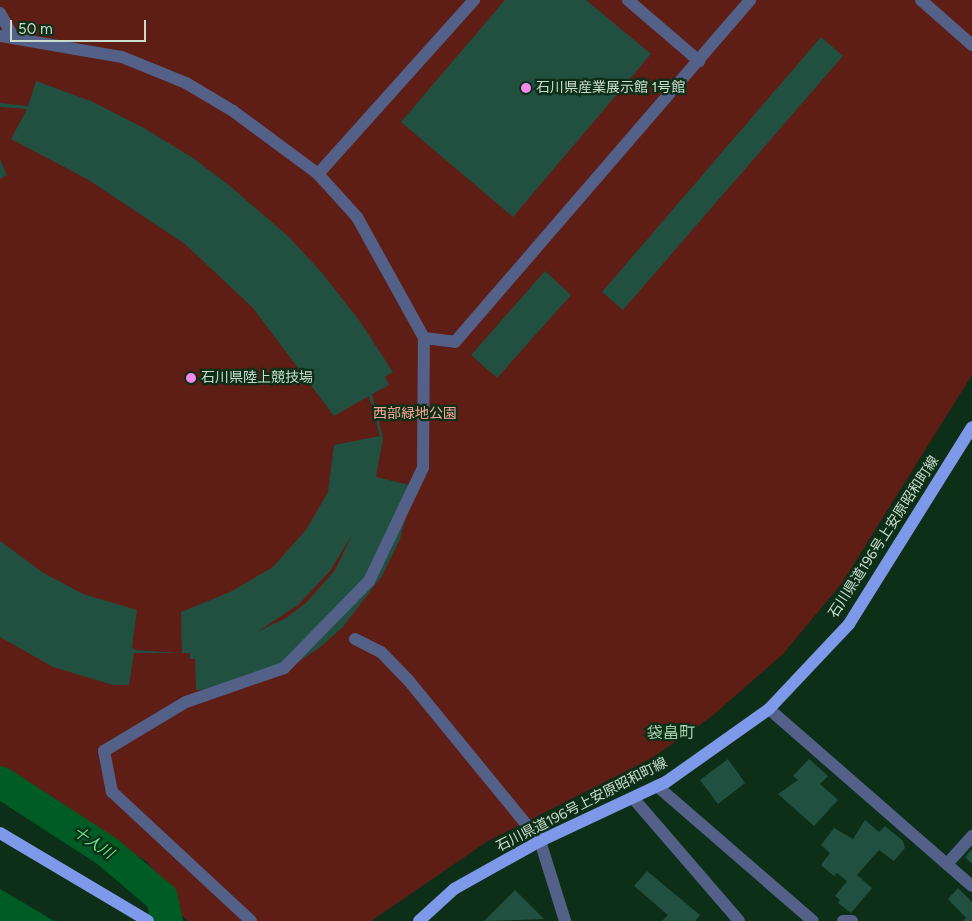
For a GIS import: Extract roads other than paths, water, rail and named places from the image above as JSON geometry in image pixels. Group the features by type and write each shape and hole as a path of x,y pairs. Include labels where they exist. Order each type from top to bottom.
{"main road":[{"name":"石川県道196号上安原昭和町線","path":"419,921 454,889 540,841 657,786 769,709 849,624 972,428"},
{"path":"0,833 109,900 148,921"}],"street":[{"path":"318,174 474,0"},
{"path":"628,0 698,61"},
{"path":"424,338 456,342 750,0"},
{"path":"921,0 972,44"},
{"path":"0,13 14,38"},
{"path":"0,36 122,57 186,83 232,110 318,174 357,217 424,338 422,468 369,581 284,668 186,702 104,751 112,792 251,921"},
{"path":"355,639 381,652 409,681 540,841 565,921"},
{"path":"769,709 972,886"},
{"path":"657,786 813,921"},
{"path":"633,798 738,921"},
{"path":"946,864 972,836"},
{"path":"843,921 852,921"}],"waterway":[{"name":"十人川","path":"0,782 108,852 162,898 167,921"}],"place":[{"name":"石川県産業展示館 1号館","path":"526,88"},
{"name":"石川県陸上競技場","path":"191,378"}],"district":[{"name":"袋畠町","path":"671,733"}],"park label":[{"name":"西部緑地公園","path":"415,414"}]}
